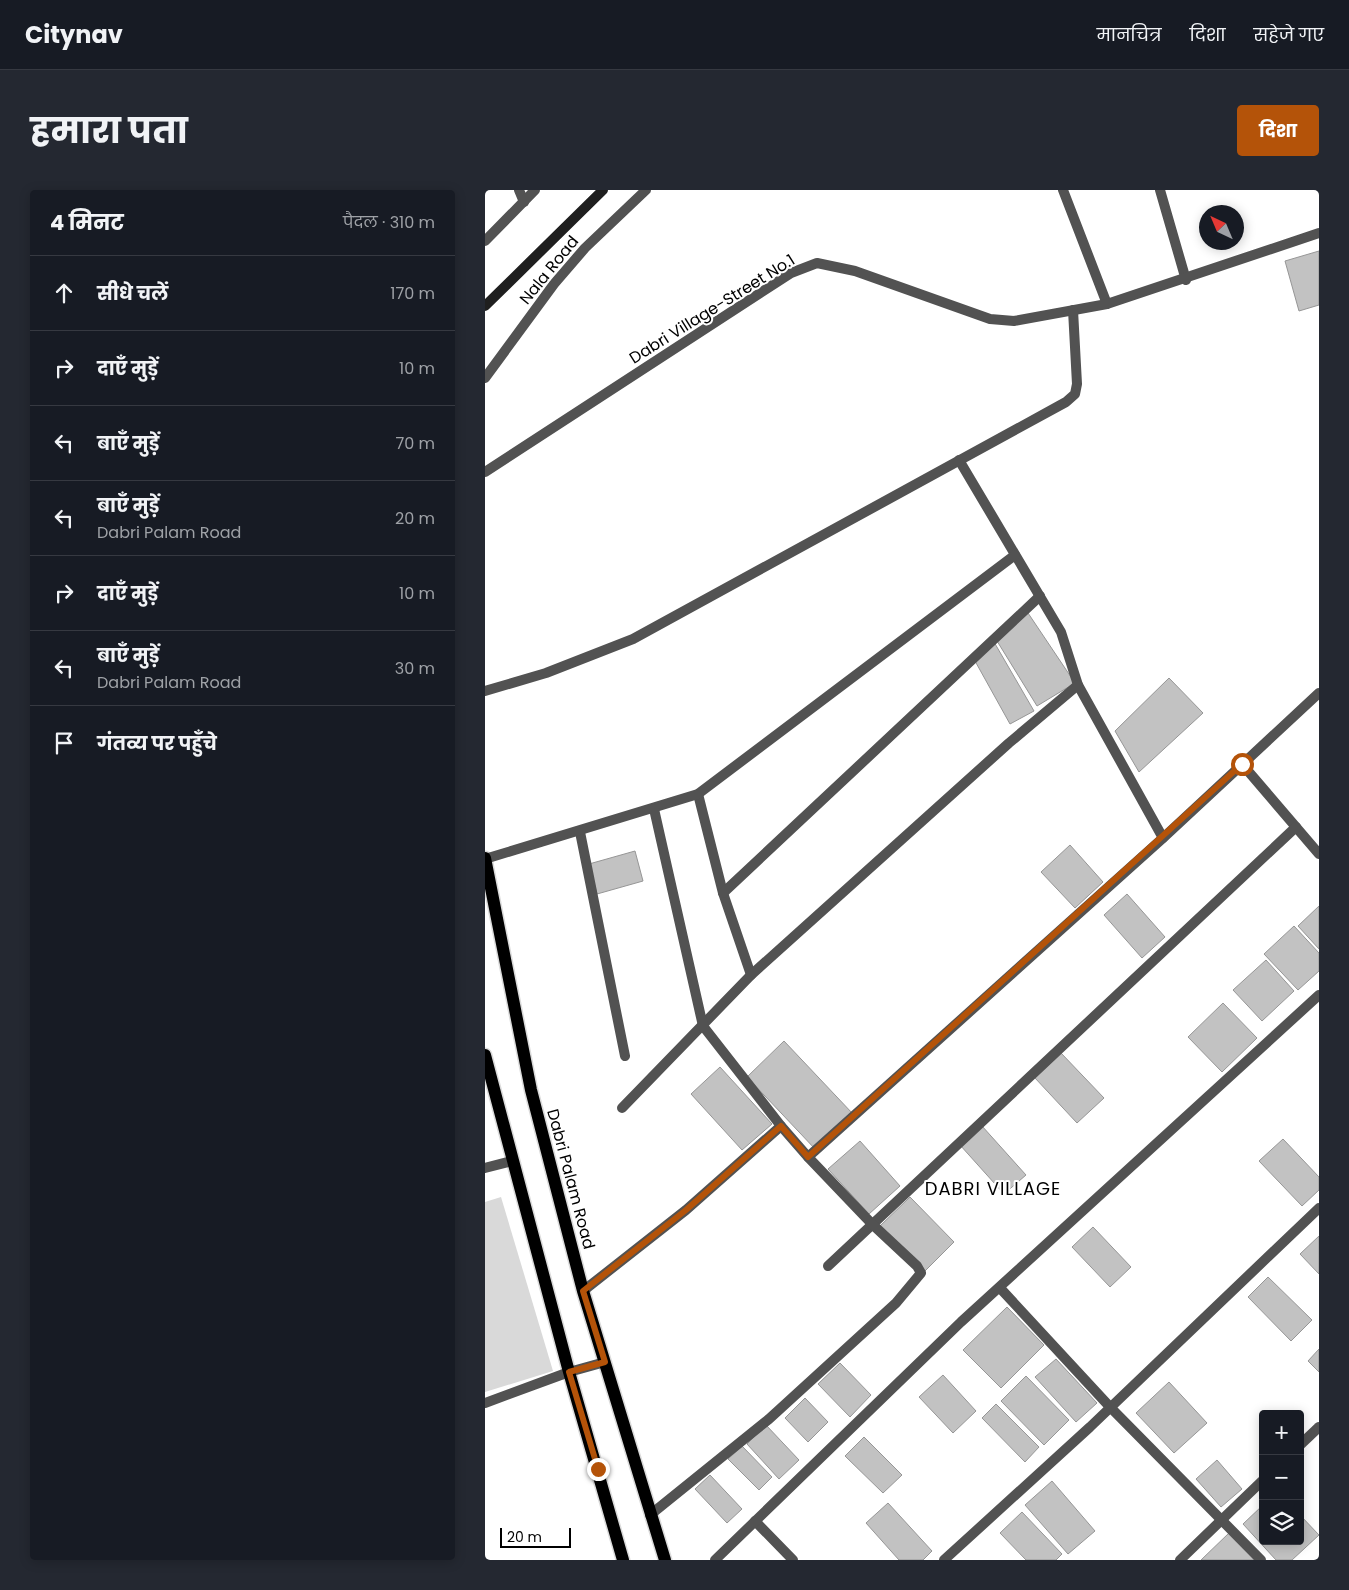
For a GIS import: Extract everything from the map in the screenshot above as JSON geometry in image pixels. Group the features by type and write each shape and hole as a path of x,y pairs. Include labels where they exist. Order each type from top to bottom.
{"main road":[{"name":"Dabri Palam Road","path":"485,859 531,1090 583,1291 665,1560"},
{"path":"485,1055 569,1372 623,1560"}],"street":[{"path":"519,190 524,202"},
{"path":"485,241 535,190"},
{"path":"485,306 603,190"},
{"name":"Nala Road","path":"485,378 554,284 585,248 646,190"},
{"path":"1063,190 1107,304"},
{"path":"1160,190 1186,280"},
{"name":"Dabri Village-Street No.1","path":"485,472 791,273 817,263 855,271 990,319 1014,321 1107,304 1186,280 1319,233"},
{"path":"485,691 546,673 633,639 1066,402 1075,394 1077,384 1073,310"},
{"path":"959,460 1061,632 1078,685 1163,838"},
{"path":"485,859 580,832 698,794 1015,554"},
{"path":"723,893 1040,596"},
{"path":"622,1108 751,975 1009,743 1078,685"},
{"path":"808,1157 1163,838 1319,693"},
{"path":"1242,764 1319,854"},
{"path":"698,794 723,893 751,975"},
{"path":"650,1515 769,1419 896,1302 921,1272 808,1157 781,1126 703,1026 654,809"},
{"path":"828,1266 1296,827"},
{"path":"580,832 625,1056"},
{"path":"715,1560 961,1322 1319,995"},
{"path":"583,1291 686,1210 781,1126"},
{"path":"485,1168 512,1161"},
{"path":"944,1560 1111,1407 1319,1208"},
{"path":"1000,1288 1111,1407 1261,1560"},
{"path":"485,1403 569,1372 605,1362"},
{"path":"1304,1441 1319,1427"},
{"path":"1180,1560 1259,1484"},
{"path":"755,1521 793,1560"}],"shaded area":[{"path":"501,1197 553,1371 485,1392 485,1202"}],"building":[{"path":"1319,251 1319,305 1299,311 1285,261"},
{"path":"1028,613 1075,683 1037,706 997,641"},
{"path":"994,642 1034,711 1010,724 975,661"},
{"path":"1169,678 1203,713 1139,772 1115,731"},
{"path":"1070,845 1103,882 1075,908 1041,872"},
{"path":"635,851 643,881 597,894 589,864"},
{"path":"1127,894 1165,937 1142,958 1104,915"},
{"path":"1319,906 1319,949 1298,926"},
{"path":"1294,926 1319,953 1319,971 1298,990 1264,954"},
{"path":"1266,960 1294,991 1262,1021 1233,990"},
{"path":"1223,1003 1257,1038 1222,1072 1188,1037"},
{"path":"784,1041 853,1114 816,1150 747,1077"},
{"path":"1061,1053 1104,1098 1077,1123 1035,1078"},
{"path":"720,1067 772,1124 742,1150 691,1094"},
{"path":"982,1126 1026,1175 1004,1194 960,1145"},
{"path":"1283,1139 1319,1177 1319,1190 1302,1206 1259,1161"},
{"path":"860,1141 900,1186 869,1214 828,1169"},
{"path":"910,1197 954,1242 925,1271 880,1226"},
{"path":"1093,1227 1131,1267 1110,1287 1072,1247"},
{"path":"1319,1236 1319,1274 1300,1254"},
{"path":"1268,1277 1312,1320 1291,1341 1248,1297"},
{"path":"1007,1307 1044,1345 1001,1388 963,1350"},
{"path":"1319,1349 1319,1372 1308,1361"},
{"path":"1056,1359 1097,1403 1076,1422 1035,1377"},
{"path":"840,1363 871,1395 850,1417 818,1384"},
{"path":"943,1375 976,1411 953,1433 919,1397"},
{"path":"1026,1376 1069,1420 1044,1445 1001,1401"},
{"path":"1169,1382 1207,1423 1174,1453 1136,1413"},
{"path":"805,1398 828,1422 808,1442 785,1418"},
{"path":"996,1404 1039,1447 1025,1462 982,1418"},
{"path":"766,1425 799,1460 779,1479 747,1444"},
{"path":"864,1437 902,1475 883,1493 845,1456"},
{"path":"742,1446 772,1477 759,1490 728,1459"},
{"path":"1217,1460 1242,1489 1221,1507 1196,1479"},
{"path":"710,1475 742,1509 727,1523 695,1489"},
{"path":"1052,1481 1095,1531 1068,1554 1025,1505"},
{"path":"888,1503 932,1551 923,1560 899,1560 866,1523"},
{"path":"1259,1509 1259,1541 1243,1524"},
{"path":"1022,1512 1062,1554 1056,1560 1026,1560 1000,1533"},
{"path":"1304,1519 1319,1535 1292,1560 1276,1560 1262,1545 1304,1545"},
{"path":"1229,1533 1255,1560 1201,1560"}],"district":[{"name":"DABRI VILLAGE","path":"993,1188"}],"route":[{"path":"598,1469 569,1372 605,1362 583,1291 686,1210 781,1126 808,1157 1163,838 1242,764"}]}
